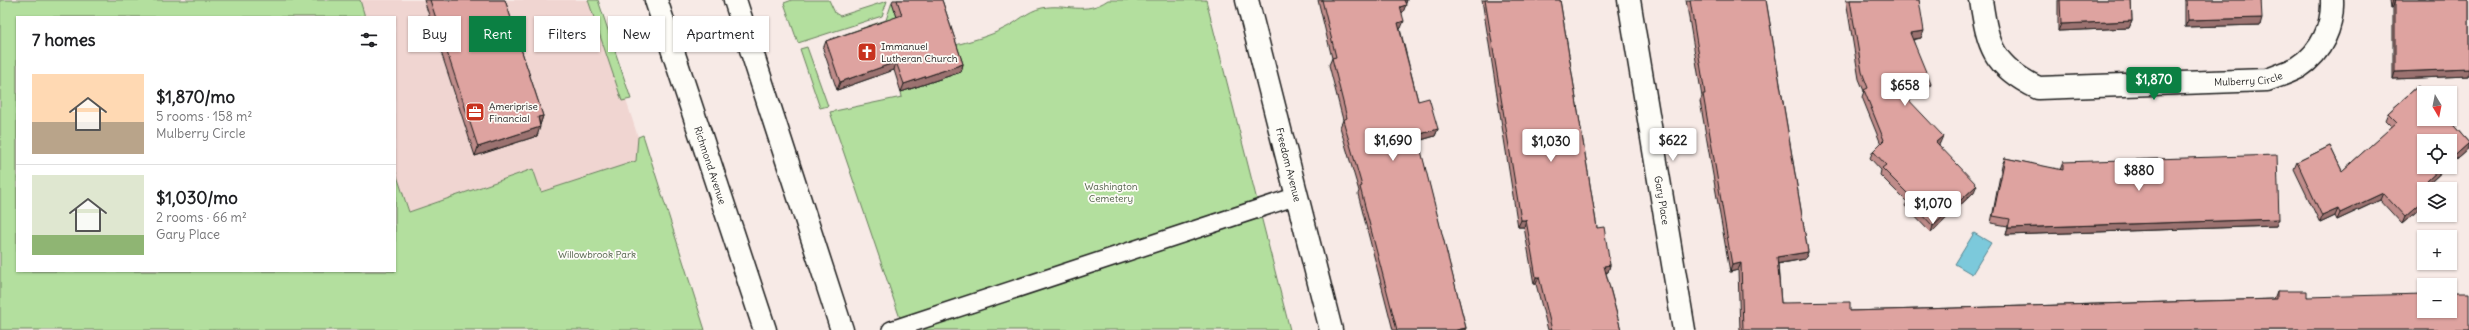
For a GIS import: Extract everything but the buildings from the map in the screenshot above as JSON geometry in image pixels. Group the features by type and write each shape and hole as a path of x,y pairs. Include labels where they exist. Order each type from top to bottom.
{"street":[{"name":"Richmond Avenue","path":"656,0 765,330"},
{"path":"735,0 842,330"},
{"name":"Freedom Avenue","path":"1247,0 1331,330"},
{"name":"Gary Place","path":"1629,0 1684,330"},
{"name":"Mulberry Circle","path":"1981,0 1986,30 1997,58 2015,77 2038,88 2268,80 2300,66 2323,42 2333,15 2332,0"}],"lane":[{"path":"891,330 1297,196"}],"shaded area":[{"path":"360,0 598,0 608,30 608,52 615,52 631,99 626,100 638,137 636,161 541,192 533,169 409,212 396,173 396,16 365,16"}],"green space":[{"name":"Willowbrook Park","path":"0,0 360,0 365,16 16,16 16,272 396,272 396,173 409,212 533,169 541,192 636,161 638,137 643,135 705,330 0,330"},
{"path":"588,0 598,0 608,30 608,52 615,52 631,99 622,101 600,36 600,16 593,16"},
{"path":"792,0 829,0 835,13 840,16 887,1 882,16 798,43 784,3"},
{"name":"Washington Cemetery","path":"1108,0 1206,0 1290,330 904,330 830,112 902,97 901,92 960,72 952,46 999,31 1037,9 1051,7 1091,7 1100,5"},
{"path":"892,2 899,23 840,44 837,37 886,20"},
{"path":"807,47 828,106 820,108 800,49"}],"water":[{"path":"1974,233 1991,243 1972,274 1955,264"}],"place":[{"name":"Immanuel Lutheran Church","path":"867,52"},
{"name":"Ameriprise Financial","path":"475,112"}]}
